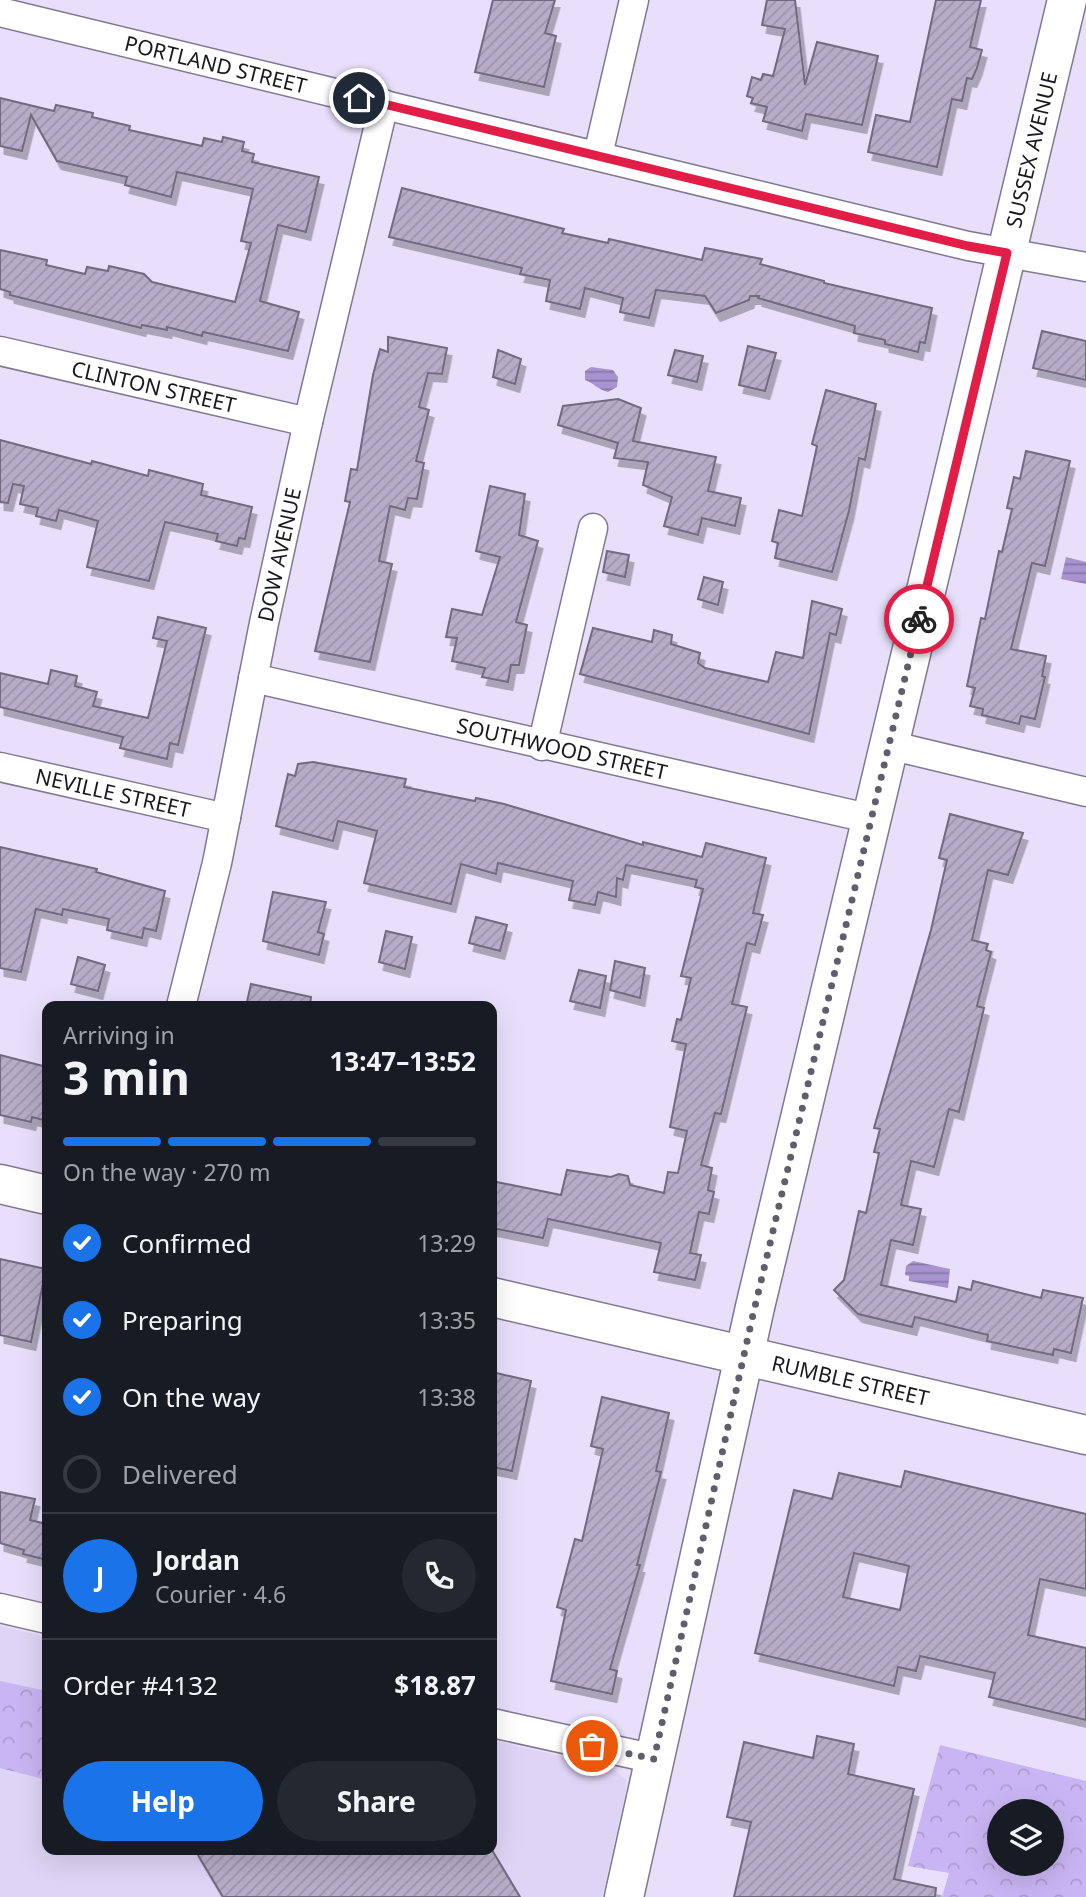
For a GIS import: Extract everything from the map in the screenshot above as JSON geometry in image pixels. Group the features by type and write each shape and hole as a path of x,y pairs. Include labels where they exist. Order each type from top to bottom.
{"street":[{"path":"598,155 634,0"},
{"name":"SUSSEX AVENUE","path":"624,1897 745,1355 1066,0"},
{"name":"PORTLAND STREET","path":"0,12 968,246 1086,267"},
{"name":"DOW AVENUE","path":"182,1001 226,818 308,422 384,104"},
{"name":"CLINTON STREET","path":"0,351 308,422"},
{"path":"542,746 593,528"},
{"name":"SOUTHWOOD STREET","path":"253,678 542,746 872,819"},
{"path":"889,744 1086,792"},
{"name":"NEVILLE STREET","path":"0,767 226,818"},
{"path":"0,1184 42,1194"},
{"name":"RUMBLE STREET","path":"497,1298 1086,1434"},
{"path":"0,1608 42,1618"},
{"path":"497,1724 654,1759"}],"shaded area":[{"path":"591,367 613,370 618,377 617,387 608,392 585,380 585,371"},
{"path":"1066,557 1086,562 1086,584 1061,579"},
{"path":"913,1261 950,1269 948,1288 909,1281 909,1276 905,1275 906,1266"},
{"path":"0,1626 42,1636 42,1855 497,1855 497,1741 611,1768 626,1779 626,1790 602,1897 0,1897"}],"green space":[{"path":"0,1681 42,1690 42,1779 0,1768"},
{"path":"940,1745 1086,1781 1086,1897 942,1897 949,1873 908,1866"}],"building":[{"path":"493,0 555,0 545,33 556,36 544,87 475,72"},
{"path":"767,0 795,0 805,85 817,42 878,56 862,125 806,114 802,131 763,121 767,107 751,103 753,98 747,96 752,77 761,80 763,74 773,76 785,29 762,25"},
{"path":"936,0 981,0 970,47 982,50 972,79 967,78 962,101 952,99 937,167 868,152 876,115 910,122"},
{"path":"0,98 54,111 56,105 93,113 92,117 130,126 129,130 202,146 204,138 222,142 223,137 244,142 242,151 254,154 252,162 319,177 306,232 278,225 260,301 299,312 288,351 203,332 202,336 167,327 167,330 142,325 141,328 10,295 10,292 0,289 0,250 47,260 46,265 85,274 87,267 108,271 109,266 144,274 152,282 235,302 251,243 241,241 253,189 177,172 171,197 125,185 127,177 57,161 31,115 22,151 0,146"},
{"path":"402,188 564,229 562,233 608,243 609,239 702,260 705,248 762,259 760,264 824,283 932,308 925,343 920,342 918,352 885,344 885,340 854,333 855,326 758,298 759,296 750,296 749,300 716,313 705,296 656,290 649,318 620,312 623,298 585,288 580,309 546,301 550,280 520,274 522,268 389,237"},
{"path":"1042,331 1086,341 1086,380 1033,368"},
{"path":"388,337 447,348 442,374 428,373 419,407 429,410 416,461 424,463 417,499 408,498 405,510 390,506 379,561 392,564 370,662 315,651 350,502 345,501 351,469 357,470 373,375 380,349 388,352"},
{"path":"748,346 776,353 765,391 739,385"},
{"path":"498,350 521,359 515,384 493,377"},
{"path":"675,350 703,356 697,382 668,375"},
{"path":"826,390 876,404 865,460 859,458 849,511 832,572 775,558 778,543 772,541 779,510 802,516 817,446 812,444"},
{"path":"618,399 641,408 633,441 716,457 708,491 741,498 735,526 702,518 698,535 664,526 672,497 643,485 648,462 614,458 618,443 558,425 563,406"},
{"path":"0,440 91,464 92,461 148,476 149,470 203,484 201,495 252,507 245,539 239,538 237,546 216,541 218,534 165,522 149,581 87,567 98,521 59,510 56,521 36,516 38,508 20,504 24,486 13,484 8,503 0,502"},
{"path":"1026,451 1070,461 1045,566 1032,563 1011,649 1046,656 1042,676 1045,677 1035,719 1021,716 1019,724 982,715 983,709 970,706 975,688 967,686 981,618 985,619 999,551 1002,552 1012,509 1007,508 1014,477 1020,479"},
{"path":"490,486 525,494 519,535 538,541 516,622 527,625 519,665 511,665 508,682 482,677 485,668 452,661 457,638 446,637 452,609 482,615 500,557 476,551"},
{"path":"607,551 629,555 625,577 603,572"},
{"path":"704,577 723,582 718,605 698,599"},
{"path":"812,601 842,609 836,635 830,633 809,734 580,674 593,628 652,642 654,630 672,635 671,644 700,653 698,663 705,668 768,682 776,652 803,658"},
{"path":"158,617 206,628 178,745 170,743 167,759 120,748 123,737 0,707 0,673 48,684 51,670 77,676 75,686 97,692 93,706 148,718 167,641 153,638"},
{"path":"313,762 406,779 404,787 504,804 643,845 643,842 702,857 706,843 766,858 753,913 763,915 755,945 747,943 732,1004 747,1007 721,1114 715,1113 701,1165 712,1168 708,1190 714,1192 709,1214 699,1212 690,1253 701,1255 695,1280 654,1272 661,1243 548,1219 543,1238 497,1229 497,1182 561,1195 567,1170 611,1177 619,1174 628,1176 630,1185 664,1193 668,1172 678,1173 687,1131 670,1127 686,1044 672,1041 677,1019 681,1020 691,978 681,976 703,889 695,887 697,880 626,865 623,880 617,878 616,897 598,892 595,905 569,900 573,881 498,863 496,874 461,864 451,904 364,883 377,831 338,821 333,841 276,826 288,774 295,776 298,764"},
{"path":"950,814 1023,833 1008,875 988,870 972,940 988,944 986,950 991,952 977,1006 984,1008 959,1112 949,1109 934,1167 911,1161 901,1205 921,1209 913,1245 891,1240 881,1285 956,1302 959,1287 971,1290 973,1281 1041,1298 1043,1290 1083,1298 1071,1353 1054,1349 1053,1355 987,1341 988,1335 915,1317 912,1327 858,1314 834,1290 844,1280 859,1211 866,1213 879,1153 874,1152 880,1129 874,1128 931,930 947,860 939,858"},
{"path":"0,847 97,869 96,872 165,891 156,931 144,928 142,938 107,930 109,919 63,909 62,915 36,909 21,972 0,968"},
{"path":"273,892 326,902 318,932 324,934 319,955 263,941"},
{"path":"476,917 507,925 500,951 469,943"},
{"path":"386,931 412,937 405,969 379,962"},
{"path":"78,957 105,965 98,991 71,984"},
{"path":"615,961 645,968 640,998 610,990"},
{"path":"579,970 606,976 600,1008 570,1001"},
{"path":"251,984 311,997 311,1001 247,1001"},
{"path":"0,1055 42,1066 42,1120 32,1117 31,1122 0,1115"},
{"path":"0,1259 42,1268 42,1288 31,1342 0,1335"},
{"path":"497,1373 531,1381 512,1471 497,1468"},
{"path":"602,1397 669,1413 656,1471 661,1472 637,1565 640,1565 610,1669 617,1671 612,1694 551,1681 566,1610 557,1607 575,1539 582,1541 603,1449 591,1446"},
{"path":"905,1471 1086,1514 1086,1589 1040,1579 1028,1635 1086,1648 1086,1720 989,1697 995,1673 920,1656 916,1671 898,1667 894,1686 755,1653 794,1490 832,1499 839,1473 901,1487","holes":["854,1553 909,1566 900,1610 843,1597"]},
{"path":"0,1492 35,1499 30,1520 42,1523 42,1559 23,1554 24,1550 0,1543"},
{"path":"817,1736 854,1744 848,1774 914,1789 894,1879 936,1888 935,1897 734,1897 751,1822 727,1817 744,1742 813,1758"},
{"path":"198,1855 495,1855 520,1897 223,1897"}],"way so far":[{"path":"592,1746 654,1759 752,1319 919,619"}],"route":[{"path":"359,98 968,246 1007,253 919,619"}]}
